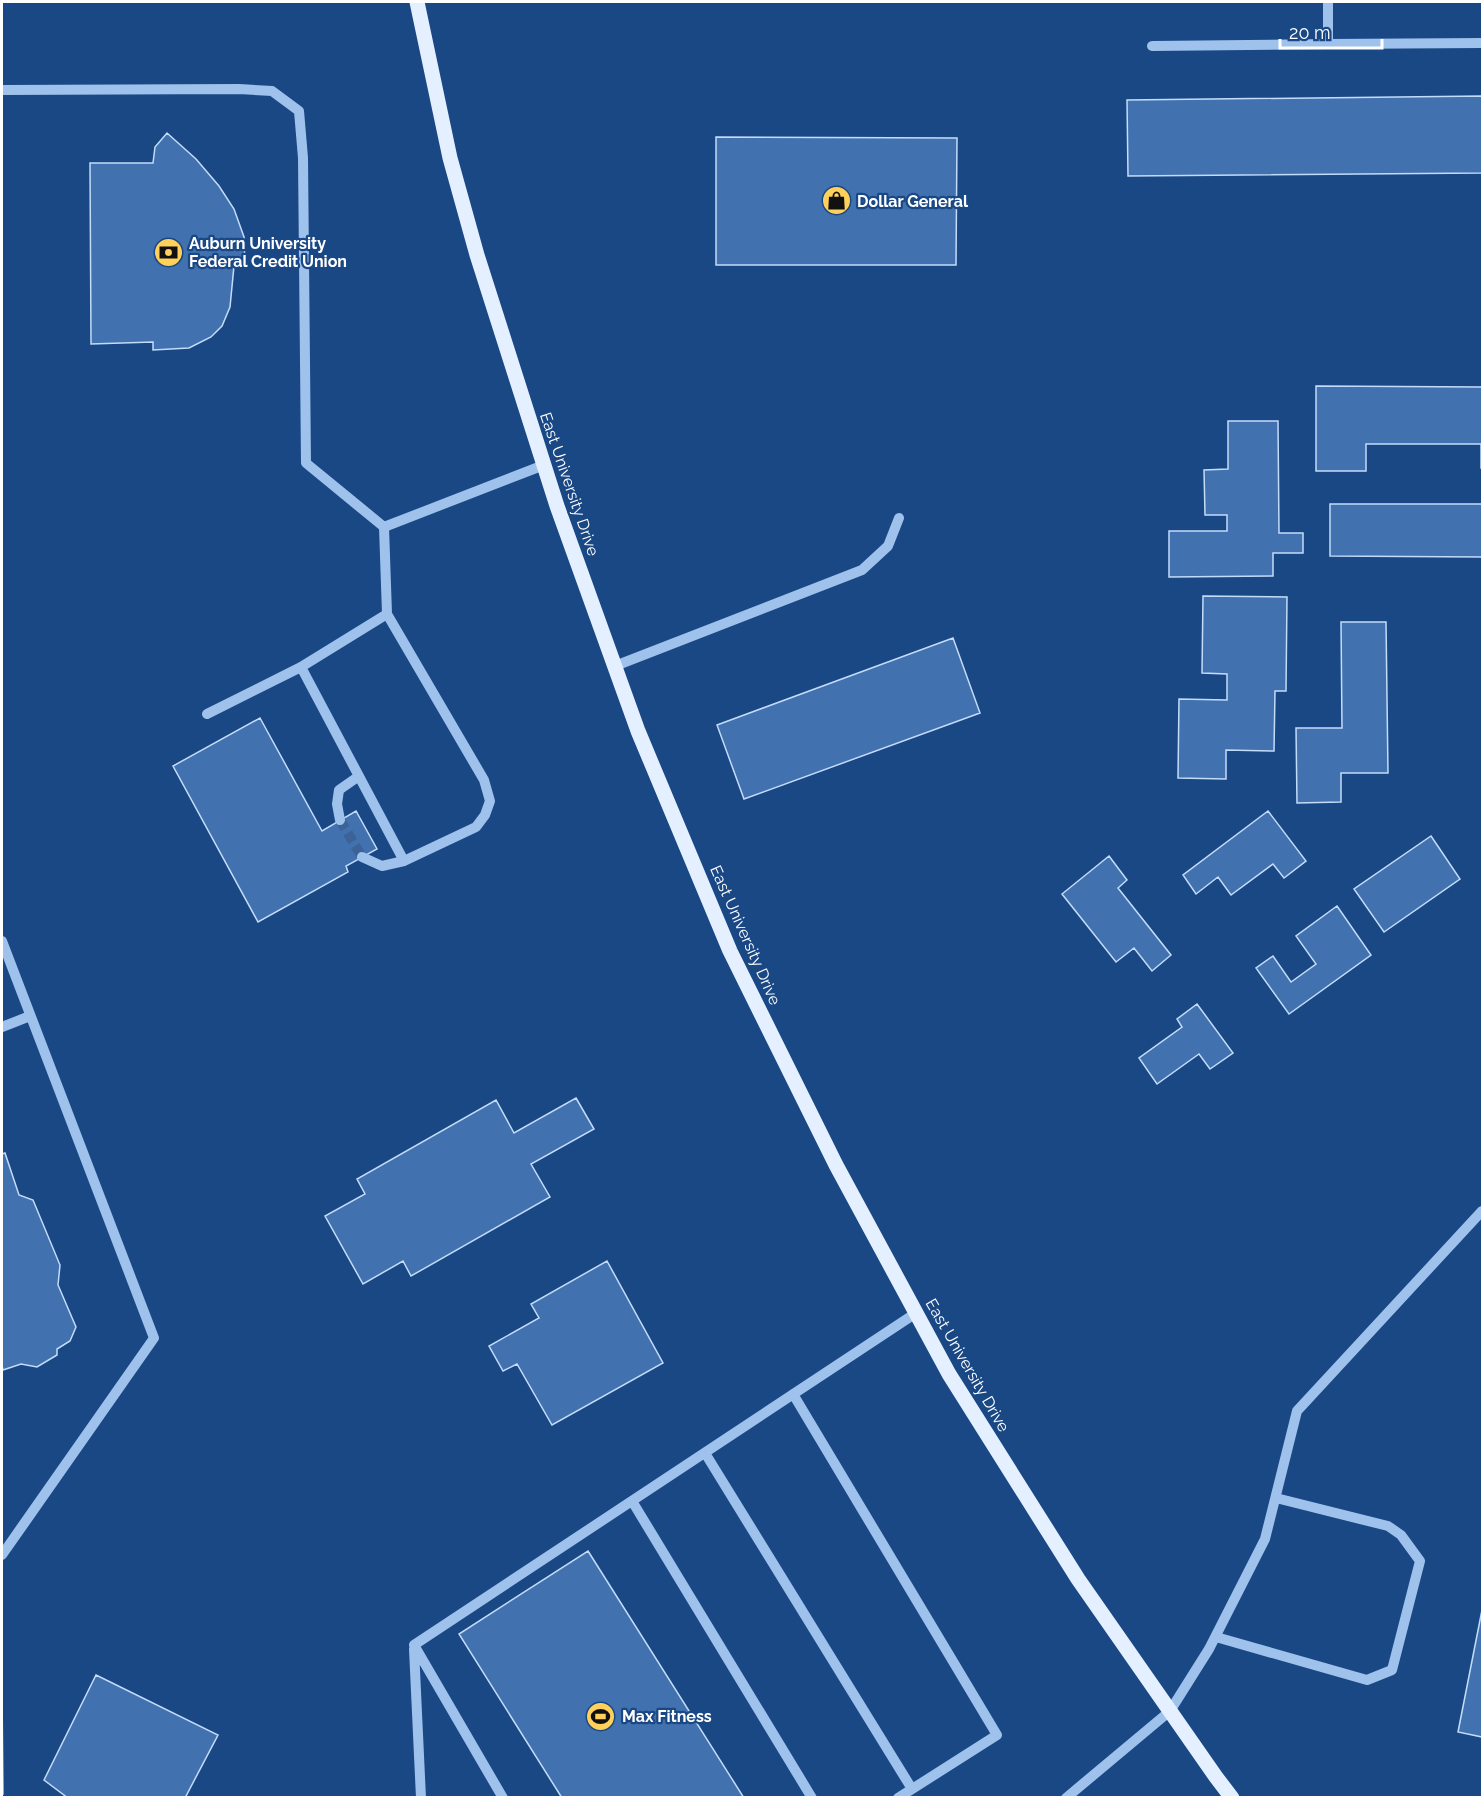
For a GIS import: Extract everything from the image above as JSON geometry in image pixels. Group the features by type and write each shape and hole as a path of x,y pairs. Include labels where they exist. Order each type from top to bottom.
{"main road":[{"name":"East University Drive","path":"417,2 456,179 477,255 544,465 638,731 730,951 836,1165 949,1374 1078,1579 1232,1797"}],"street":[{"path":"1328,2 1328,44"},
{"path":"1152,46 1482,43"},
{"path":"2,90 239,89 272,91 299,111 303,158 306,463 384,527 387,614 484,780 490,801 485,815 476,827 404,861 382,866 362,857"},
{"path":"384,527 544,465"},
{"path":"615,666 862,570 888,546 899,518"},
{"path":"207,714 301,667 387,614"},
{"path":"301,667 404,861"},
{"path":"340,820 337,804 339,790 359,776"},
{"path":"2,941 154,1338 2,1555"},
{"path":"2,1027 30,1016"},
{"path":"1065,1797 1170,1710 1216,1637 1265,1539 1297,1412 1482,1211"},
{"path":"414,1645 916,1313"},
{"path":"793,1394 997,1736 898,1797"},
{"path":"705,1453 912,1789"},
{"path":"1216,1637 1367,1680 1392,1670 1420,1560 1401,1535 1388,1527 1276,1498"},
{"path":"632,1501 812,1797"},
{"path":"414,1645 421,1797"},
{"path":"414,1645 503,1797"}],"building":[{"path":"1482,96 1482,173 1128,176 1127,100"},
{"name":"Auburn University Federal Credit Union","path":"167,133 196,159 219,186 234,209 244,237 245,266 234,266 230,307 222,326 211,337 189,348 153,350 153,342 91,344 90,163 153,163 155,147"},
{"name":"Dollar General","path":"716,137 957,138 956,265 716,265"},
{"path":"1316,386 1482,387 1482,468 1481,444 1366,444 1366,471 1316,471"},
{"path":"1228,421 1278,421 1279,533 1303,533 1303,553 1273,553 1273,576 1169,577 1169,531 1227,531 1227,515 1205,515 1204,470 1228,469"},
{"path":"1330,504 1482,504 1482,557 1330,556"},
{"path":"1203,596 1287,597 1286,691 1275,691 1274,751 1226,750 1226,779 1178,778 1179,699 1227,700 1227,674 1202,673"},
{"path":"1341,622 1386,622 1388,773 1341,773 1341,802 1297,803 1296,728 1342,728"},
{"path":"953,638 980,713 744,799 717,725"},
{"path":"260,718 322,831 356,811 377,849 346,866 348,872 258,922 173,766"},
{"path":"1268,811 1306,861 1284,878 1273,864 1231,895 1218,877 1196,894 1183,875"},
{"path":"1431,836 1460,879 1384,932 1354,889"},
{"path":"1109,856 1127,880 1118,888 1171,955 1152,971 1134,948 1116,962 1062,894"},
{"path":"1337,906 1371,955 1289,1014 1256,968 1273,956 1291,982 1316,964 1296,936"},
{"path":"1197,1004 1233,1053 1210,1069 1199,1054 1157,1084 1139,1058 1182,1027 1177,1019"},
{"path":"576,1098 594,1129 531,1164 550,1197 411,1276 403,1261 363,1284 325,1216 365,1194 357,1179 496,1100 514,1133"},
{"path":"5,1153 19,1195 33,1200 60,1265 58,1285 76,1327 70,1341 57,1349 57,1355 37,1367 21,1364 3,1370 2,1154"},
{"path":"607,1261 663,1363 552,1425 517,1364 503,1371 489,1346 539,1318 531,1304"},
{"name":"Max Fitness","path":"588,1551 744,1798 562,1798 459,1634"},
{"path":"1482,1610 1482,1737 1458,1732"},
{"path":"96,1675 218,1735 185,1798 68,1798 44,1780"},
{"path":"2,1692 3,1794 2,1794"}],"tunnel":[{"path":"340,820 362,857"}],"place":[{"name":"Dollar General","path":"836,201"},
{"name":"Auburn University Federal Credit Union","path":"168,252"},
{"name":"Max Fitness","path":"601,1716"}]}
